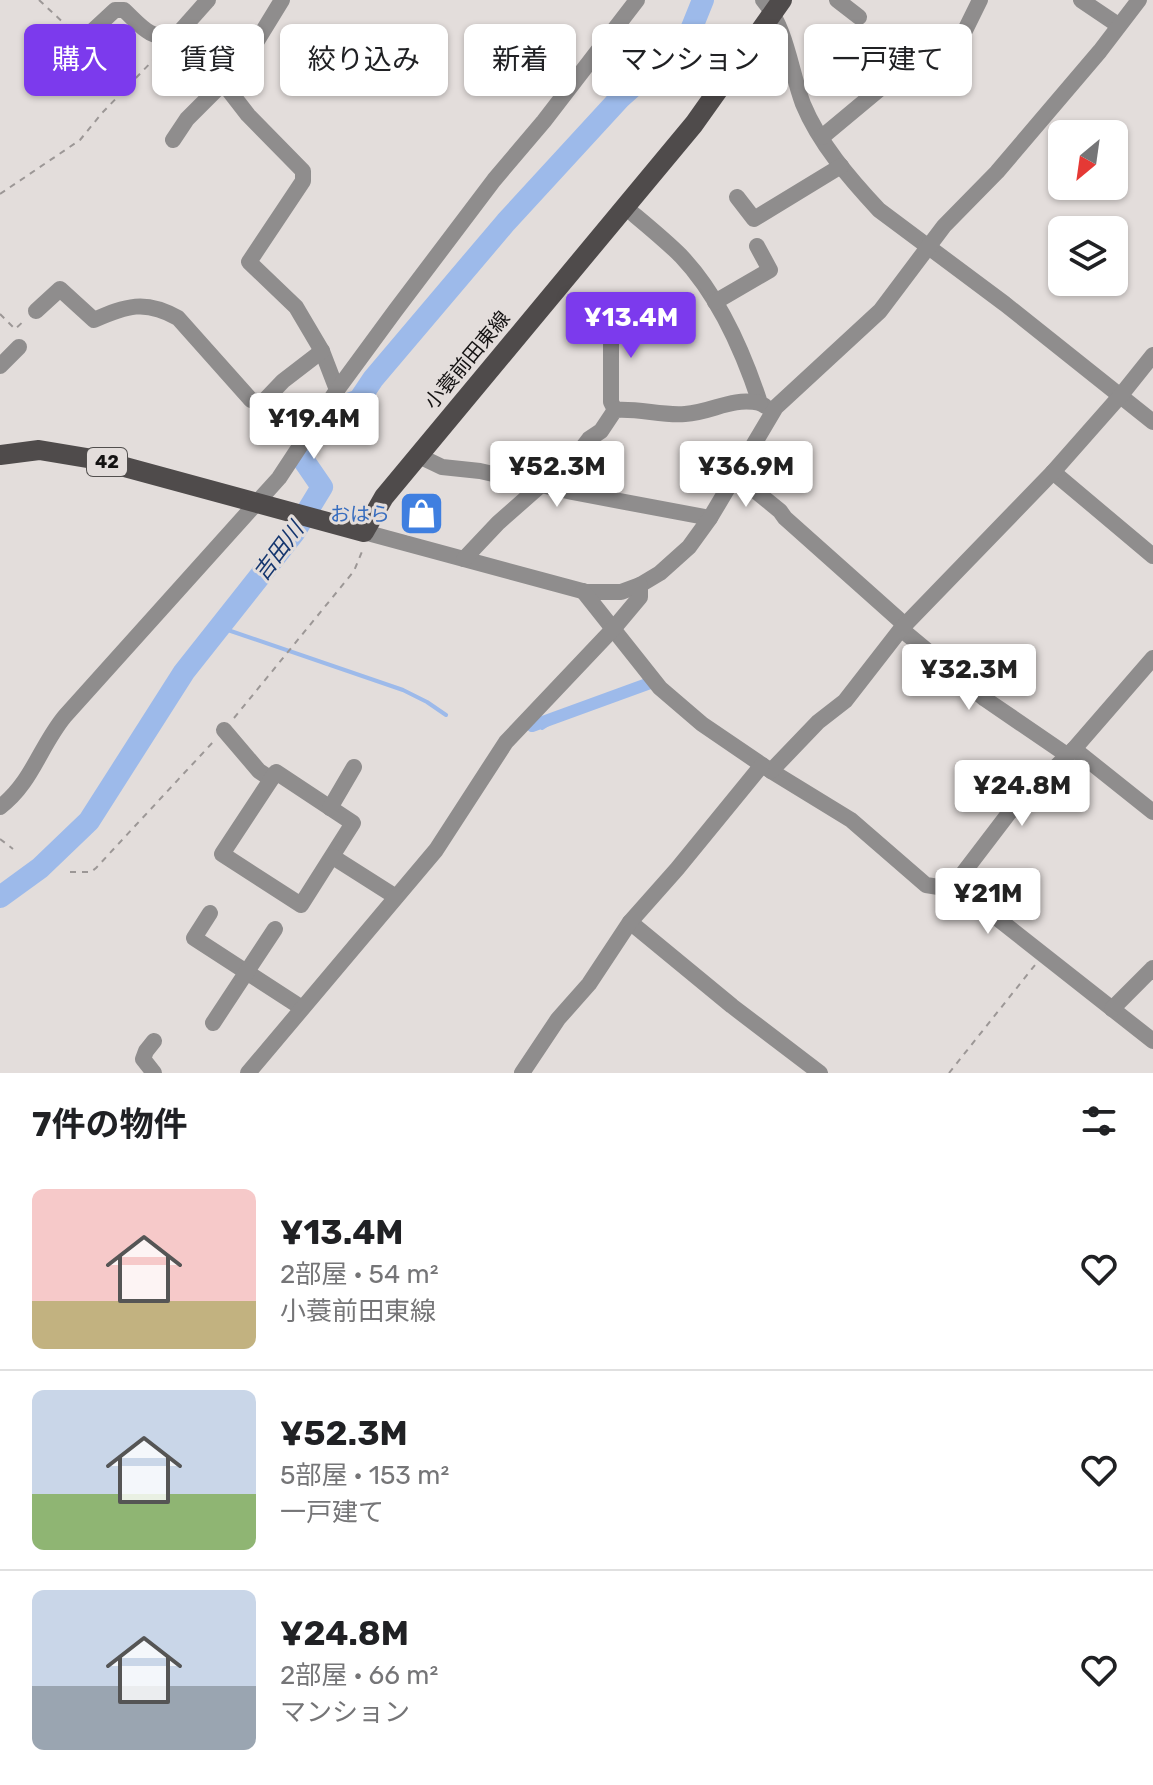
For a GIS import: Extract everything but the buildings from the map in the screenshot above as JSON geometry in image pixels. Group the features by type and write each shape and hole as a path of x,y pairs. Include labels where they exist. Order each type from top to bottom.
{"main road":[{"name":"小蓑前田東線","path":"367,532 384,497 694,124 773,4"},
{"name":"42","path":"1,454 39,450 67,453 367,532"}],"street":[{"path":"187,24 208,0"},
{"path":"264,29 282,0"},
{"path":"0,807 31,776 44,745 65,716 262,506 337,390 494,180 544,121 637,0"},
{"path":"837,0 859,17"},
{"path":"968,24 979,0"},
{"path":"1081,0 1118,25"},
{"path":"367,532 583,591 621,592 660,573 689,547 710,518 736,475 767,407 880,311 944,226 978,193 1100,51 1139,0"},
{"path":"773,4 804,106 841,166 879,210 1153,422"},
{"path":"100,24 115,10 124,10 152,34"},
{"path":"173,140 187,119 211,96"},
{"path":"233,96 303,171 303,181 249,262 296,307 322,351 337,390"},
{"path":"822,137 871,96"},
{"path":"737,197 754,219 841,166"},
{"path":"625,207 683,258 715,302 767,407"},
{"path":"715,302 770,270 757,246"},
{"path":"36,311 60,289 94,320 125,306 166,311 178,318 251,400 263,402 283,381 322,351"},
{"path":"615,410 611,402 611,341 637,311"},
{"path":"0,366 19,347"},
{"path":"525,1072 558,1019 589,984 630,922 766,768 845,701 903,627 1053,472 1153,355"},
{"path":"615,410 682,415 743,400 767,407"},
{"path":"464,559 498,523 570,464 589,439 601,431 615,410"},
{"path":"419,456 442,467 480,471 710,518"},
{"path":"1053,472 1153,556"},
{"path":"736,475 780,511 985,699 1071,752 1153,812"},
{"path":"248,1073 436,850 506,742 640,597 640,585"},
{"path":"583,591 660,688 702,724 851,820 926,885 951,889 974,900 1153,1041"},
{"path":"951,889 1009,813 1071,752 1153,658"},
{"path":"224,730 259,771 271,779"},
{"path":"330,808 354,767"},
{"path":"276,772 353,823 301,905 222,854 271,779 276,772"},
{"path":"333,857 396,897"},
{"path":"210,913 194,938 302,1008"},
{"path":"630,922 820,1073"},
{"path":"213,1023 275,929"},
{"path":"1112,1009 1153,968"},
{"path":"154,1041 143,1059 154,1073"}],"path":[{"path":"39,0 64,24"},
{"path":"0,194 80,140 152,61"},
{"path":"0,314 15,329 36,311"},
{"path":"70,872 91,872 96,868 224,730 354,571 367,532"},
{"path":"0,839 13,849"},
{"path":"949,1073 1043,955"}],"waterway":[{"name":"吉田川","path":"0,897 40,868 89,821 184,672 294,533 322,487 300,455 334,409 359,400 373,379 506,222 620,98 639,81 660,76 682,52 703,0"},
{"path":"219,627 403,690 446,715"},
{"path":"532,726 650,683"},
{"path":"542,728 560,716"}],"place":[{"name":"おはら","path":"421,514"}]}
